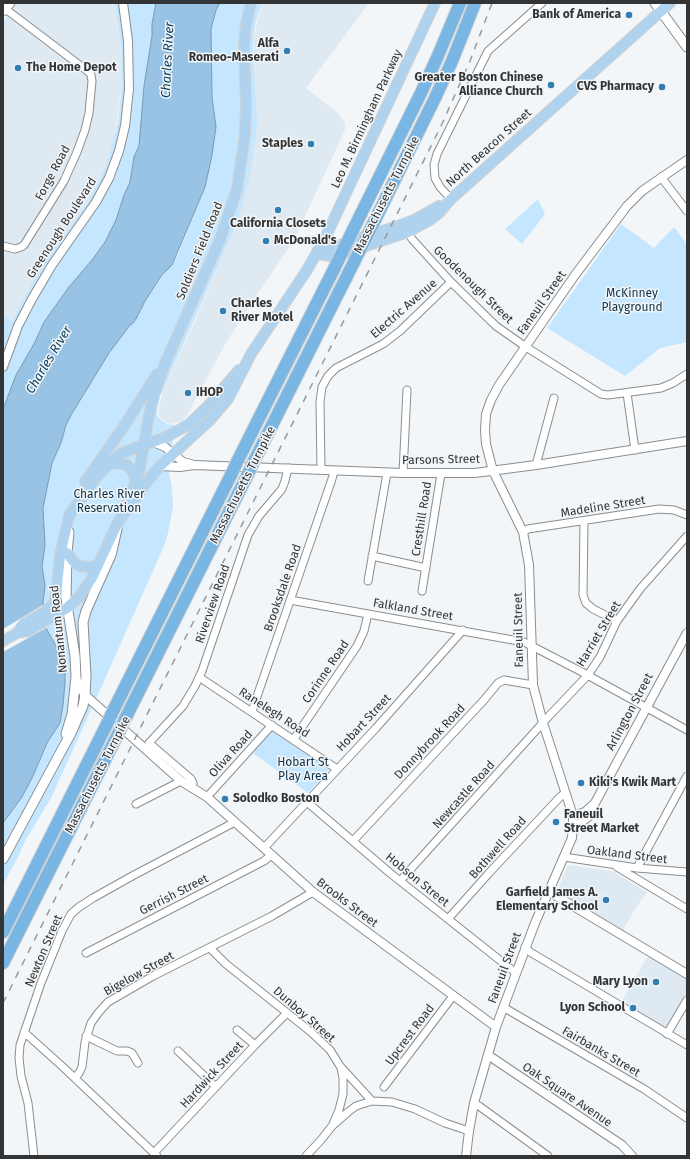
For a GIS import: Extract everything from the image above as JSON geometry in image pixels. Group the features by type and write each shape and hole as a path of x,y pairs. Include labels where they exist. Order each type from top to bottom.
{"highway":[{"name":"Massachusetts Turnpike","path":"3,932 420,95 460,3"},
{"name":"Massachusetts Turnpike","path":"3,963 435,98 458,48 475,3"}],"main road":[{"name":"Soldiers Field Road","path":"118,522 136,483 149,443 151,405 166,361 220,240 237,189 242,165 245,135 246,111 244,46 246,24 251,3"},
{"name":"Leo M. Birmingham Parkway","path":"319,250 347,194 435,3"},
{"name":"North Beacon Street","path":"319,250 406,228 422,216 451,199 658,7 670,3"},
{"path":"658,7 687,47"},
{"path":"48,615 55,597 60,555 70,514 95,478 122,453 174,433 196,418 220,393 251,354 319,250"},
{"path":"3,641 17,633 24,624 67,608 83,592 98,566 118,522 160,466 205,425 223,406 251,354"},
{"name":"Soldiers Field Road","path":"70,514 78,495 90,475 166,361"},
{"path":"109,464 117,463 126,465 133,472 136,483"},
{"name":"Nonantum Road","path":"55,763 72,714 76,678 75,656 67,608 66,588 70,514"},
{"name":"Nonantum Road","path":"3,859 76,724 85,695 86,666 83,622 86,611 112,551 118,522"},
{"path":"67,553 79,566 98,566"}],"street":[{"name":"Greenough Boulevard","path":"3,367 18,326 32,299 52,265 96,202 109,178 119,151 125,126 129,89 128,35 122,3"},
{"path":"451,199 439,185 435,175 434,162 440,148 488,51 542,3"},
{"name":"Forge Road","path":"3,246 15,249 24,245 64,181 85,130 92,81 92,76 90,73 5,7"},
{"name":"Faneuil Street","path":"466,1156 474,1104 496,1027 525,948 548,891 572,838 573,828 573,816 543,723 533,685 529,565 523,532 492,471 486,444 486,414 499,385 577,274 628,206 642,191 687,160"},
{"path":"661,177 687,211"},
{"name":"Goodenough Street","path":"406,228 412,239 451,282 496,326 526,347 601,394 608,395 627,393 667,386 687,374"},
{"name":"Electric Avenue","path":"321,470 320,402 322,387 328,376 336,368 384,344 400,331 451,282"},
{"path":"403,473 406,390"},
{"path":"627,393 635,450"},
{"path":"536,465 554,398"},
{"name":"Parsons Street","path":"160,466 194,465 440,474 492,471 687,441"},
{"name":"Parsons Street","path":"149,443 165,447 183,462 194,465"},
{"name":"Riverview Road","path":"149,743 185,704 199,678 248,535 258,516 282,489 288,468"},
{"name":"Brooksdale Road","path":"252,711 334,471"},
{"path":"368,581 387,473"},
{"name":"Cresthill Road","path":"422,591 440,474"},
{"name":"Madeline Street","path":"523,532 528,529 660,509 674,510 687,515"},
{"path":"584,520 583,595 586,603 617,622"},
{"name":"Harriet Street","path":"543,723 588,675 600,656 617,622 640,589 687,536"},
{"name":"Cresthill Road","path":"372,556 426,568"},
{"name":"Falkland Street","path":"290,600 521,641 532,645 588,675 687,730"},
{"name":"Corinne Road","path":"294,739 357,646 364,631 368,614"},
{"name":"Hobart Street","path":"264,848 463,630"},
{"name":"Arlington Street","path":"573,828 592,813 595,803 687,633"},
{"name":"Brooks Street","path":"76,678 85,695 181,781 207,797 313,892 496,1027"},
{"name":"Ranelegh Road","path":"199,678 252,711 337,768"},
{"name":"Donnybrook Road","path":"353,841 484,700 498,682 504,680 533,685"},
{"name":"Newcastle Road","path":"400,881 543,723"},
{"name":"Oliva Road","path":"207,797 272,725"},
{"name":"Brooks Street","path":"149,743 191,779 193,783 192,788"},
{"path":"637,868 687,776"},
{"path":"136,804 181,781"},
{"name":"Bothwell Road","path":"448,920 554,802 565,793"},
{"name":"Hobson Street","path":"307,802 400,881 516,973"},
{"name":"Arlington Street","path":"573,816 585,812 595,803"},
{"name":"Newton Street","path":"34,1156 28,1103 21,1076 19,1058 20,1045 62,931 75,911 93,898 235,822"},
{"name":"Gerrish Street","path":"86,953 264,861 271,855"},
{"name":"Oakland Street","path":"564,857 637,868 687,872"},
{"path":"614,865 687,909"},
{"path":"548,891 687,974"},
{"name":"Bigelow Street","path":"74,1078 82,1067 86,1036 95,1016 112,999 153,976 272,916 313,892"},
{"name":"Dunboy Street","path":"210,948 226,964 330,1050 340,1066 372,1101"},
{"path":"525,948 687,1045"},
{"name":"Upcrest Road","path":"384,1087 453,996"},
{"path":"667,1034 687,1000"},
{"name":"Fairbanks Street","path":"503,1007 644,1090 687,1118"},
{"name":"Hardwick Street","path":"156,1155 254,1045 287,1013"},
{"path":"237,1030 254,1045"},
{"path":"24,1032 156,1155"},
{"path":"86,1036 117,1051 127,1051 132,1053 138,1062"},
{"path":"178,1051 216,1087"},
{"name":"Oak Square Avenue","path":"488,1055 622,1145 632,1156"},
{"path":"332,1126 339,1110 343,1094 343,1078 340,1066"},
{"path":"306,1156 332,1126 356,1106 372,1101 392,1102 414,1109 469,1131"},
{"path":"474,1104 479,1106 548,1156"}],"shaded area":[{"path":"17,3 115,3 121,48 122,84 115,133 110,153 101,176 85,206 35,277 12,321 3,315 3,21"},
{"path":"262,3 369,3 306,88 339,114 345,123 345,130 294,240 224,346 185,419 180,422 169,424 161,419 159,415 159,406 164,389 231,237 255,123 254,39"},
{"name":"Garfield James A. Elementary School","path":"568,865 612,871 647,892 623,930 585,909 557,891"},
{"path":"649,954 687,977 687,994 665,1029 621,1002"}],"green space":[{"path":"115,3 156,3 144,86 139,146 133,163 132,176 116,220 105,242 69,287 44,322 35,342 16,375 3,409 3,315 12,321 35,277 85,206 101,176 110,153 118,121 122,84 121,48"},
{"name":"Charles River Reservation","path":"220,3 262,3 255,24 253,47 257,123 256,137 250,174 240,214 160,397 157,409 157,415 161,420 167,424 175,425 169,472 173,507 168,533 164,546 51,798 26,839 3,885 3,823 22,797 47,743 60,723 63,705 65,665 46,628 43,602 45,585 42,566 45,546 43,508 49,475 52,463 61,443 66,424 109,353 136,319 145,301 177,256 205,187 213,145 214,106 212,97 211,29 216,10"},
{"path":"538,199 545,214 522,244 505,229"},
{"name":"McKinney Playground","path":"621,224 654,248 674,227 687,244 687,342 660,348 625,376 547,328"},
{"name":"Hobart St Play Area","path":"272,731 330,769 308,793 253,753"}],"water":[{"name":"Charles River","path":"156,3 220,3 216,10 211,29 212,97 216,127 212,155 205,187 172,265 162,275 145,301 136,319 109,353 71,415 52,463 43,508 45,546 42,566 45,586 43,602 46,628 65,665 63,705 60,723 47,743 22,797 3,823 3,409 16,375 35,342 44,322 69,287 105,242 116,220 130,182 134,157 139,146 144,86"}],"pier":[{"path":"43,605 48,627 3,652 3,629"}],"railway":[{"path":"3,1003 442,124 470,61 492,3"}],"place":[{"name":"Bank of America","path":"629,15"},
{"name":"Alfa Romeo-Maserati","path":"287,51"},
{"name":"The Home Depot","path":"18,68"},
{"name":"Greater Boston Chinese Alliance Church","path":"551,85"},
{"name":"CVS Pharmacy","path":"662,87"},
{"name":"Staples","path":"311,144"},
{"name":"California Closets","path":"278,210"},
{"name":"McDonald's","path":"266,241"},
{"name":"Charles River Motel","path":"223,311"},
{"name":"IHOP","path":"188,393"},
{"name":"Kiki's Kwik Mart","path":"581,783"},
{"name":"Solodko Boston","path":"225,799"},
{"name":"Faneuil Street Market","path":"556,822"},
{"name":"Garfield James A. Elementary School","path":"606,900"},
{"name":"Mary Lyon","path":"656,982"},
{"name":"Lyon School","path":"633,1008"}]}
